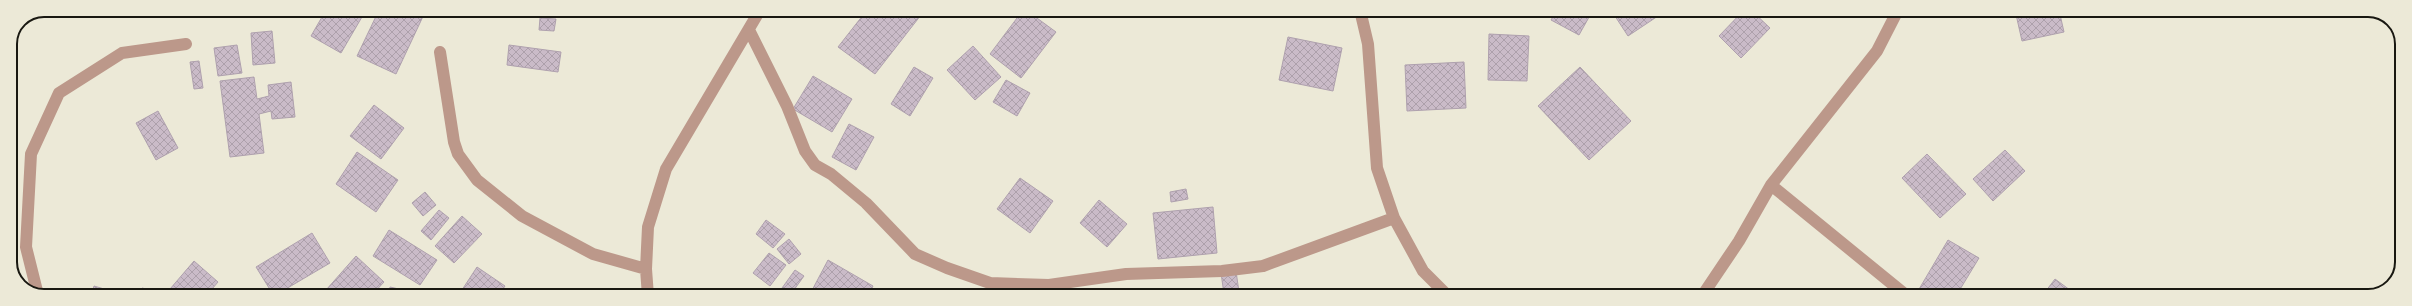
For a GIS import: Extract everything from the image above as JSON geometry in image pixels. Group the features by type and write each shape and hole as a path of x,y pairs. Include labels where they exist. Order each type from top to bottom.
{"street":[{"path":"647,289 646,269 648,227 666,169 756,17"},
{"path":"1362,17 1368,44 1377,168 1394,218 1423,271 1441,289"},
{"path":"1707,289 1739,241 1771,185 1877,51 1894,17"},
{"path":"749,30 786,106 805,151 815,165 831,174 866,203 915,254 947,268 990,283 1049,285 1126,274 1222,271 1263,266 1394,218"},
{"path":"36,288 26,247 31,154 59,93 122,53 186,44"},
{"path":"440,52 454,142 458,154 477,180 522,216 593,254 646,269"},
{"path":"1771,185 1898,289"}],"building":[{"path":"322,17 362,17 341,53 311,36"},
{"path":"376,17 423,17 396,74 357,56"},
{"path":"862,17 919,17 875,74 838,47"},
{"path":"1018,17 1036,17 1056,32 1021,78 990,54"},
{"path":"1553,17 1589,17 1579,35 1551,20"},
{"path":"1616,17 1656,17 1628,36"},
{"path":"1737,17 1758,17 1770,28 1741,58 1719,36"},
{"path":"2017,17 2061,17 2064,32 2022,41"},
{"path":"540,18 556,19 554,31 539,30"},
{"path":"272,31 275,63 253,65 251,33"},
{"path":"1489,34 1529,36 1527,81 1488,80"},
{"path":"1288,37 1342,48 1333,91 1279,80"},
{"path":"237,45 242,73 218,76 214,48"},
{"path":"509,45 561,52 558,72 507,65"},
{"path":"973,46 1001,77 975,100 947,70"},
{"path":"199,61 203,88 194,89 190,62"},
{"path":"1464,62 1466,108 1407,111 1405,65"},
{"path":"914,67 933,78 910,116 891,104"},
{"path":"1580,67 1631,121 1589,160 1538,106"},
{"path":"813,76 852,99 832,132 793,109"},
{"path":"254,77 257,99 269,96 268,85 291,82 295,117 272,119 271,111 259,114 264,153 230,157 220,81"},
{"path":"1006,80 1030,93 1017,116 993,102"},
{"path":"374,105 404,128 381,159 350,136"},
{"path":"158,111 178,148 156,160 136,123"},
{"path":"849,124 874,137 856,170 832,157"},
{"path":"2005,150 2025,171 1993,201 1973,179"},
{"path":"357,152 398,180 376,212 336,184"},
{"path":"1927,154 1966,194 1940,218 1902,178"},
{"path":"1020,178 1053,201 1030,233 997,209"},
{"path":"1186,189 1188,199 1171,202 1170,192"},
{"path":"425,192 436,205 423,216 412,203"},
{"path":"1099,200 1127,224 1107,247 1080,223"},
{"path":"1213,207 1217,253 1158,259 1153,213"},
{"path":"439,210 449,218 431,240 421,231"},
{"path":"462,216 482,234 454,263 435,246"},
{"path":"766,220 785,234 773,248 756,234"},
{"path":"389,230 437,260 420,285 373,256"},
{"path":"312,233 330,263 286,289 270,289 256,267"},
{"path":"789,239 801,254 789,264 777,249"},
{"path":"1948,240 1979,258 1960,289 1919,289"},
{"path":"769,253 786,265 770,286 753,273"},
{"path":"356,256 384,282 378,289 327,289"},
{"path":"828,260 873,286 872,289 813,289"},
{"path":"194,261 218,282 212,289 170,289"},
{"path":"477,267 505,286 503,289 463,289"},
{"path":"795,270 804,276 795,289 782,288"},
{"path":"1236,271 1239,289 1223,289 1221,273"},
{"path":"2055,279 2069,289 2047,289"},
{"path":"94,286 104,289 93,289"}]}
